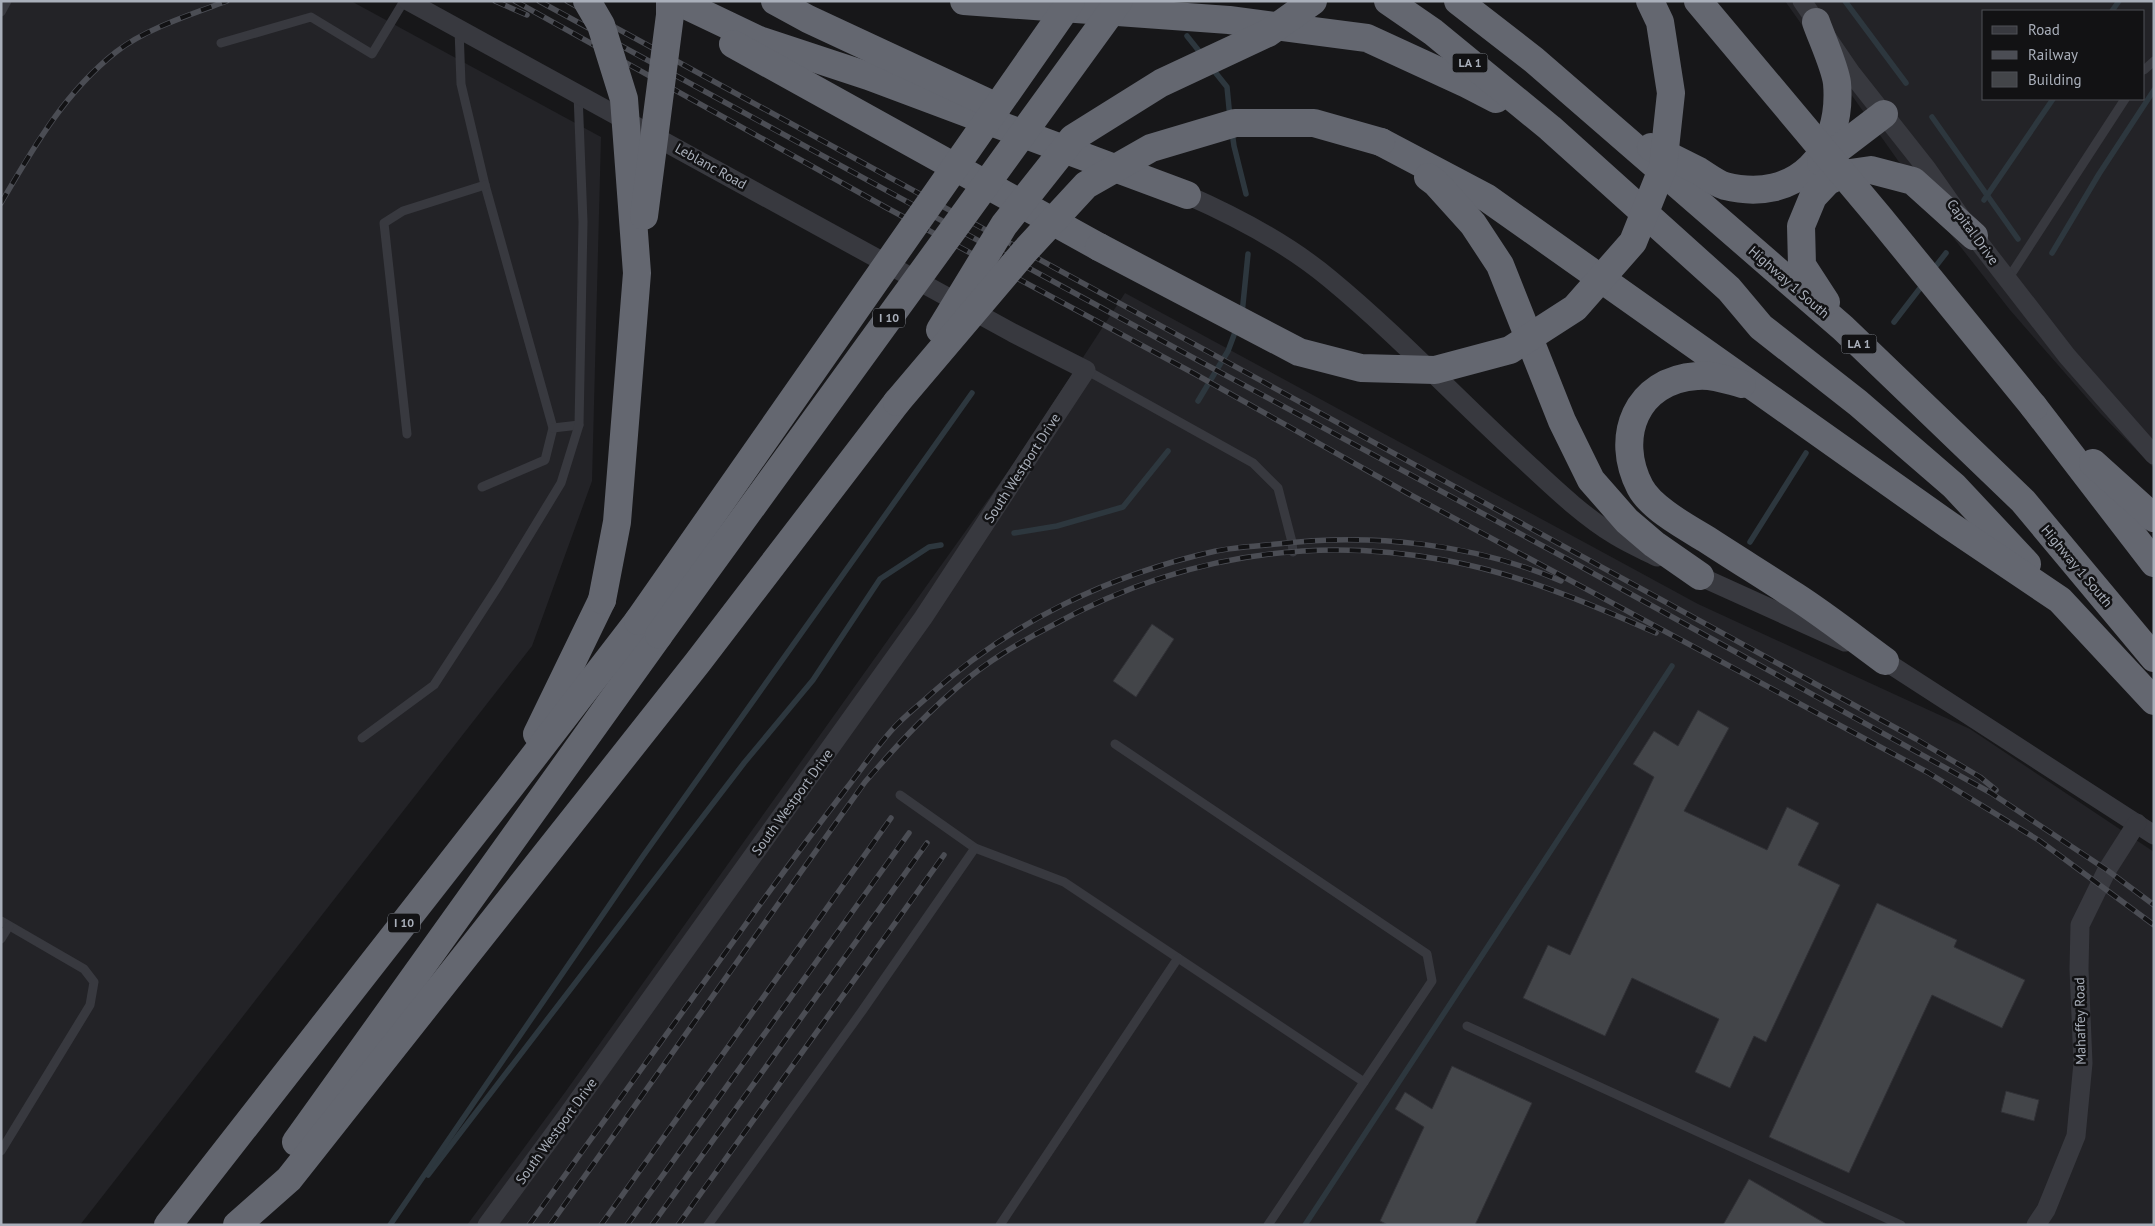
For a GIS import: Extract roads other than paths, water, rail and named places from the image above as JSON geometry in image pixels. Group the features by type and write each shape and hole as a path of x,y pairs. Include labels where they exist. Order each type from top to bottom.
{"highway":[{"path":"587,1 601,25 624,99 637,273"},
{"path":"664,1 712,32 1099,247 1299,352 1362,368 1435,370 1510,350 1575,308 1633,242 1663,167 1671,93 1660,22 1650,1"},
{"path":"511,786 602,600 617,522 637,273 670,15 670,1"},
{"path":"677,1 759,40 868,76 1187,195"},
{"path":"775,1 817,23 1187,195"},
{"path":"964,1 1229,20 1367,38 1467,84 1550,128"},
{"name":"I 10","path":"237,1225 649,628 1070,1"},
{"name":"I 10","path":"168,1225 511,786 649,628 1119,1"},
{"path":"897,402 1004,225 1073,138 1161,82 1268,33 1313,1"},
{"name":"LA 1","path":"1388,1 1433,32 1550,128 1729,289 1761,327 1858,403 1954,486 2060,600"},
{"name":"Highway 1 South","path":"1458,1 1534,60 1843,328 2023,501 2154,658"},
{"path":"1468,1 1534,60"},
{"path":"1698,1 1880,218 2034,407 2154,563"},
{"path":"1809,12 1837,81 1837,117 1813,197 1801,226 1802,265 1843,328"},
{"path":"1818,177 1889,121"},
{"path":"237,1225 289,1179 698,662 897,402 1024,251 1086,185 1151,148 1235,123 1314,123 1381,142 1487,198 1949,525 2060,600 2154,701"},
{"path":"1614,129 1724,185 1756,190 1818,177 1871,170 1913,181 1974,236"},
{"path":"1381,142 1436,183 1474,224 1500,265 1562,421 1591,480 1627,521 1654,544 1700,576"},
{"path":"1752,386 1698,375 1672,381 1651,394 1636,414 1628,444 1630,463 1641,490 1664,512 1797,597 1885,660"},
{"path":"2034,407 2154,518"}],"street":[{"name":"Leblanc Road","path":"406,1 1013,333 1086,370"},
{"name":"Capital Drive","path":"1809,12 1852,74 2067,356 2154,455"},
{"path":"1187,195 1238,219 1276,241 1328,277 1374,317 1483,423 1563,496 1615,536 1885,660 2154,835"},
{"name":"South Westport Drive","path":"486,1225 562,1124 924,618 1086,370"},
{"name":"Mahaffey Road","path":"2036,1225 2046,1210 2076,1136 2082,1063 2079,969 2080,925 2107,870 2137,823"}],"lane":[{"path":"1,12 7,1"},
{"path":"222,43 311,17 372,54 406,1"},
{"path":"459,29 461,84 484,184 553,428 545,460 482,487"},
{"path":"362,738 434,685 561,483 579,426 583,222 578,94"},
{"path":"2008,279 2124,100"},
{"path":"407,434 384,223 403,211 484,184"},
{"path":"1086,370 1254,463 1278,488 1293,552"},
{"path":"553,428 579,426"},
{"path":"1116,744 1427,954 1432,981 1268,1225"},
{"path":"900,796 975,848 1064,882 1364,1082"},
{"path":"708,1225 975,848"},
{"path":"1,939 5,924 84,969 94,982 90,1005 4,1141 1,1151"},
{"path":"1000,1225 1178,958"},
{"path":"1467,1026 1901,1225"}],"waterway":[{"path":"1845,1 1906,83"},
{"path":"2113,10 2119,1"},
{"path":"1187,36 1203,56"},
{"path":"1211,67 1227,87 1230,118"},
{"path":"2052,253 2099,174 2154,90"},
{"path":"1984,200 2052,100"},
{"path":"1932,117 2018,239"},
{"path":"1232,132 1246,194"},
{"path":"1932,271 1946,253"},
{"path":"1242,314 1248,254"},
{"path":"1894,322 1924,283"},
{"path":"1198,401 1228,351 1237,327"},
{"path":"390,1225 643,856 972,393"},
{"path":"1014,533 1057,526 1123,507 1168,451"},
{"path":"1750,542 1806,453"},
{"path":"428,1175 744,763 813,680 880,579 929,547 941,545"},
{"path":"1305,1225 1672,666"}],"railway":[{"path":"1,203 51,122 81,85 98,68 116,52 141,36 227,1"},
{"path":"495,1 527,15"},
{"path":"515,1 887,208 1195,374 1409,494 1927,772 2040,841 2154,925"},
{"path":"539,1 1201,362 1569,560 1991,793 2107,870 2154,905"},
{"path":"567,1 1916,739 1980,777 1996,790"},
{"path":"529,1225 818,825 885,738 906,716 962,668 1029,623 1101,587 1177,561 1216,551 1313,541 1349,540 1421,544 1493,558 1561,581"},
{"path":"550,1225 865,782 915,727 956,688 990,662 1042,631 1099,602 1146,583 1194,568 1242,558 1292,552 1342,550 1393,553 1444,560 1498,573 1579,600 1656,633"},
{"path":"601,1225 891,818"},
{"path":"627,1225 909,833"},
{"path":"652,1225 927,843"},
{"path":"678,1225 944,855"}]}
